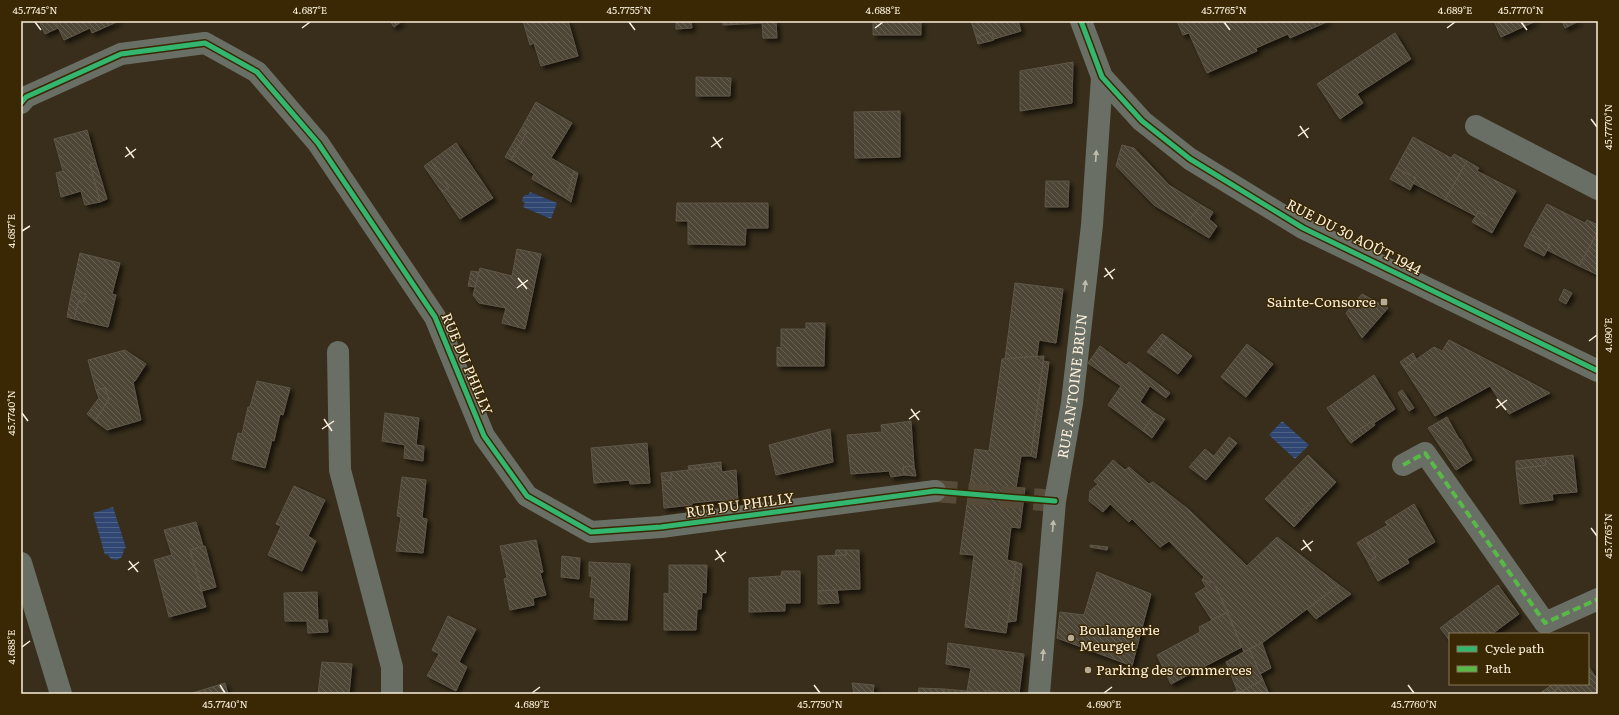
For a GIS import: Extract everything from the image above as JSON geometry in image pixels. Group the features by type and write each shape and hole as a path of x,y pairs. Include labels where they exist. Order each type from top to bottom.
{"street":[{"path":"1081,21 1102,77"},
{"name":"RUE DU PHILLY","path":"21,102 26,97 121,54 205,43 257,72 318,143 435,317 484,436 492,448 527,496 591,532 662,528 936,491"},
{"name":"RUE DU 30 AOÛT 1944","path":"1102,77 1142,120 1190,159 1302,228 1598,371"},
{"name":"RUE ANTOINE BRUN","path":"1039,694 1055,501 1072,403 1092,225 1102,77"},
{"path":"1476,126 1598,189"},
{"path":"338,352 340,470 392,667 392,694"},
{"path":"1403,465 1425,453 1545,623 1598,599"},
{"path":"21,563 61,694"}],"water":[{"path":"530,192 557,203 551,219 523,207 525,203 522,201 523,197 528,195"},
{"path":"1282,421 1309,445 1295,459 1269,435"},
{"path":"113,507 126,548 124,549 122,557 117,560 111,559 107,554 105,555 93,513"}],"building":[{"path":"39,21 55,21 58,28 45,34"},
{"path":"55,21 119,21 92,33 90,28 64,40"},
{"path":"390,21 402,21 394,27"},
{"path":"523,21 568,21 578,56 541,66 534,43 530,45"},
{"path":"676,21 691,21 692,28 676,29"},
{"path":"723,21 763,21 763,23 723,25"},
{"path":"762,21 776,21 777,38 763,38"},
{"path":"873,21 921,21 921,35 873,35"},
{"path":"971,21 1018,21 1021,31 994,39 992,32 976,37"},
{"path":"1177,21 1329,21 1290,38 1288,34 1256,48 1257,51 1207,73 1189,33 1183,35"},
{"path":"1494,21 1536,21 1501,37"},
{"path":"1562,21 1579,21 1565,28"},
{"path":"992,32 994,40 978,44 976,37"},
{"path":"1395,33 1411,59 1357,94 1363,103 1340,119 1317,84"},
{"path":"1073,62 1072,103 1020,111 1020,71"},
{"path":"696,77 731,78 730,96 696,96"},
{"path":"536,102 572,123 551,158 574,171 568,193 565,198 532,179 534,174 511,160 527,132 521,129"},
{"path":"900,111 900,157 855,158 854,112"},
{"path":"521,129 527,132 511,160 505,157"},
{"path":"87,130 96,163 90,164 100,202 85,205 81,191 61,197 56,173 63,171 54,139"},
{"path":"1413,137 1451,158 1454,154 1467,161 1445,200 1413,183 1416,178 1396,168"},
{"path":"456,143 493,198 460,219 442,192 449,188 431,161"},
{"path":"1122,145 1134,148 1169,185 1201,205 1186,224 1154,205 1116,166"},
{"path":"431,161 449,188 442,192 424,166"},
{"path":"1467,161 1479,168 1477,171 1516,191 1498,222 1479,211 1476,216 1445,200"},
{"path":"96,163 107,199 100,202 90,164"},
{"path":"1396,168 1416,178 1410,190 1390,179"},
{"path":"574,171 578,173 571,202 565,198 568,193"},
{"path":"1046,181 1069,181 1068,207 1045,207"},
{"path":"677,203 768,203 768,228 746,228 745,245 688,244 688,221 676,221"},
{"path":"1547,204 1585,223 1587,220 1598,225 1598,231 1579,266 1547,250 1550,245 1530,234"},
{"path":"1201,205 1213,212 1209,219 1217,226 1209,238 1186,224"},
{"path":"1479,211 1498,222 1492,233 1472,222"},
{"path":"1598,231 1598,275 1579,266"},
{"path":"1530,234 1550,245 1544,256 1524,246"},
{"path":"517,249 541,254 525,329 502,323 506,308 479,303 473,295 480,268 512,276"},
{"path":"80,253 120,263 112,294 116,295 108,327 74,319 79,300 84,302 86,294 72,290"},
{"path":"471,271 479,272 475,287 468,286"},
{"path":"1015,283 1063,289 1056,343 1039,340 1037,356 1005,359"},
{"path":"1564,289 1572,293 1566,304 1559,300"},
{"path":"72,290 86,294 84,302 79,300 74,319 67,317"},
{"path":"1362,294 1388,308 1362,338 1346,313"},
{"path":"806,323 825,323 824,366 777,366 777,347 781,348 781,329 806,329"},
{"path":"1162,334 1167,337 1153,356 1147,352"},
{"path":"1167,337 1192,356 1178,374 1153,356"},
{"path":"1449,340 1550,393 1509,414 1490,386 1435,416 1404,368 1434,347 1442,351"},
{"path":"1247,344 1273,364 1246,397 1221,377"},
{"path":"1100,346 1126,365 1129,362 1170,393 1166,398 1150,386 1140,402 1155,413 1143,431 1108,405 1121,386 1088,363"},
{"path":"125,350 146,364 133,382 141,420 107,430 95,421 109,399 105,388 96,390 88,360"},
{"path":"1413,353 1416,359 1404,368 1400,362"},
{"path":"1044,356 1031,456 1021,456 1016,488 1025,488 1020,528 1011,527 1007,560 1016,562 1006,633 965,627 974,555 960,554 975,449 989,451 1002,359"},
{"path":"1043,361 1049,362 1036,458 1031,456"},
{"path":"1374,375 1395,409 1374,423 1372,421 1347,438 1327,408"},
{"path":"257,381 290,388 283,415 280,414 274,441 272,440 265,468 232,459 238,433 242,434 248,407 250,407"},
{"path":"105,388 109,399 95,421 87,414 99,398 96,390"},
{"path":"1402,390 1414,408 1409,411 1398,393"},
{"path":"385,413 419,418 416,445 424,446 423,461 404,458 405,445 382,441"},
{"path":"1155,413 1165,419 1152,438 1143,431"},
{"path":"1447,417 1472,460 1456,470 1428,428"},
{"path":"911,421 914,466 903,467 904,475 891,477 889,471 851,474 847,435 882,432 881,425"},
{"path":"1372,421 1375,425 1351,443 1347,438"},
{"path":"830,429 833,462 776,475 769,445"},
{"path":"1229,437 1237,443 1221,462 1214,456"},
{"path":"647,443 650,483 630,484 629,480 594,483 591,448"},
{"path":"1205,449 1221,462 1206,480 1189,467"},
{"path":"1308,455 1336,482 1314,505 1311,502 1290,523 1265,499"},
{"path":"1573,455 1577,492 1552,494 1553,500 1520,504 1516,469 1546,465 1545,458"},
{"path":"1545,458 1546,465 1516,469 1516,461"},
{"path":"1113,460 1125,470 1129,467 1149,484 1153,482 1188,509 1247,566 1277,537 1339,585 1262,643 1244,652 1214,583 1202,580 1204,577 1169,541 1160,547 1132,519 1129,522 1110,504 1103,512 1089,501 1090,491 1098,484 1094,481"},
{"path":"721,462 721,466 689,470 688,466"},
{"path":"721,466 722,472 736,470 738,503 723,505 723,500 664,508 662,481 671,480 671,472"},
{"path":"914,466 916,476 904,475 903,467"},
{"path":"671,472 671,480 662,481 661,473"},
{"path":"402,477 426,480 422,518 427,519 423,553 396,551 401,517 397,516"},
{"path":"294,486 325,500 308,536 316,541 302,571 268,555 281,526 276,524"},
{"path":"1311,502 1314,505 1294,527 1290,523"},
{"path":"1414,504 1435,542 1407,559 1409,563 1378,581 1368,562 1376,557 1365,538 1388,525 1385,522"},
{"path":"196,522 203,546 190,550 206,607 169,617 154,560 172,555 164,530"},
{"path":"1365,538 1376,557 1368,562 1357,543"},
{"path":"536,540 543,572 540,573 546,595 533,598 534,605 510,610 504,579 507,578 500,546"},
{"path":"1090,545 1108,547 1107,550 1090,547"},
{"path":"205,546 216,587 202,591 190,550"},
{"path":"836,550 846,550 846,555 835,556"},
{"path":"846,550 859,550 860,589 818,591 818,556 846,555"},
{"path":"562,556 580,558 579,579 561,577"},
{"path":"589,562 630,564 627,620 594,619 595,598 590,597 592,576 589,576"},
{"path":"1016,562 1022,564 1016,621 1008,622"},
{"path":"669,565 707,565 706,593 702,592 701,609 697,609 696,630 664,630 664,593 669,594"},
{"path":"782,571 800,571 800,603 785,603 785,611 749,612 749,578 781,576"},
{"path":"1097,572 1151,594 1132,666 1057,638 1060,612 1084,615"},
{"path":"1202,580 1214,583 1228,612 1212,620 1195,594 1206,587"},
{"path":"1339,585 1351,594 1316,619 1307,609"},
{"path":"1498,585 1519,614 1493,633 1449,633 1449,640 1440,628"},
{"path":"837,590 839,603 818,604 818,591"},
{"path":"317,592 318,620 327,620 328,632 308,633 307,621 285,621 284,593"},
{"path":"1228,612 1242,647 1171,684 1157,655 1200,632 1199,627"},
{"path":"448,616 476,629 459,662 467,667 456,691 427,676 439,654 432,650"},
{"path":"948,643 1024,654 1019,694 1006,694 985,690 985,693 967,691 971,668 946,664"},
{"path":"1262,643 1271,668 1260,674 1249,649"},
{"path":"1249,649 1263,680 1240,692 1237,690 1226,662"},
{"path":"322,662 352,664 349,694 318,694"},
{"path":"1589,667 1598,680 1598,694 1550,694 1562,685 1589,685"},
{"path":"1263,680 1269,694 1241,694 1240,692"},
{"path":"225,683 228,694 189,694"},
{"path":"852,683 874,685 873,694 854,694"},
{"path":"1552,685 1564,685 1550,694 1539,694"},
{"path":"919,688 944,689 944,694 918,694"},
{"path":"944,689 967,691 966,694 944,694"},
{"path":"985,690 1006,694 966,694 967,691 985,693"},
{"path":"1238,690 1241,694 1230,694"}],"tunnel":[{"path":"935,491 1055,501"}],"marked path":[{"path":"1403,465 1425,453 1545,623 1598,599"}],"cycle path":[{"path":"1081,21 1102,77 1142,121 1190,159 1303,228 1598,371"},
{"path":"21,103 26,97 121,54 205,43 257,72 318,143 435,317 484,436 527,496 591,532 661,527 935,491 1055,501"}],"place":[{"name":"Sainte-Consorce","path":"1384,302"},
{"name":"Boulangerie Meurget","path":"1071,638"},
{"name":"Parking des commerces","path":"1088,670"}]}
